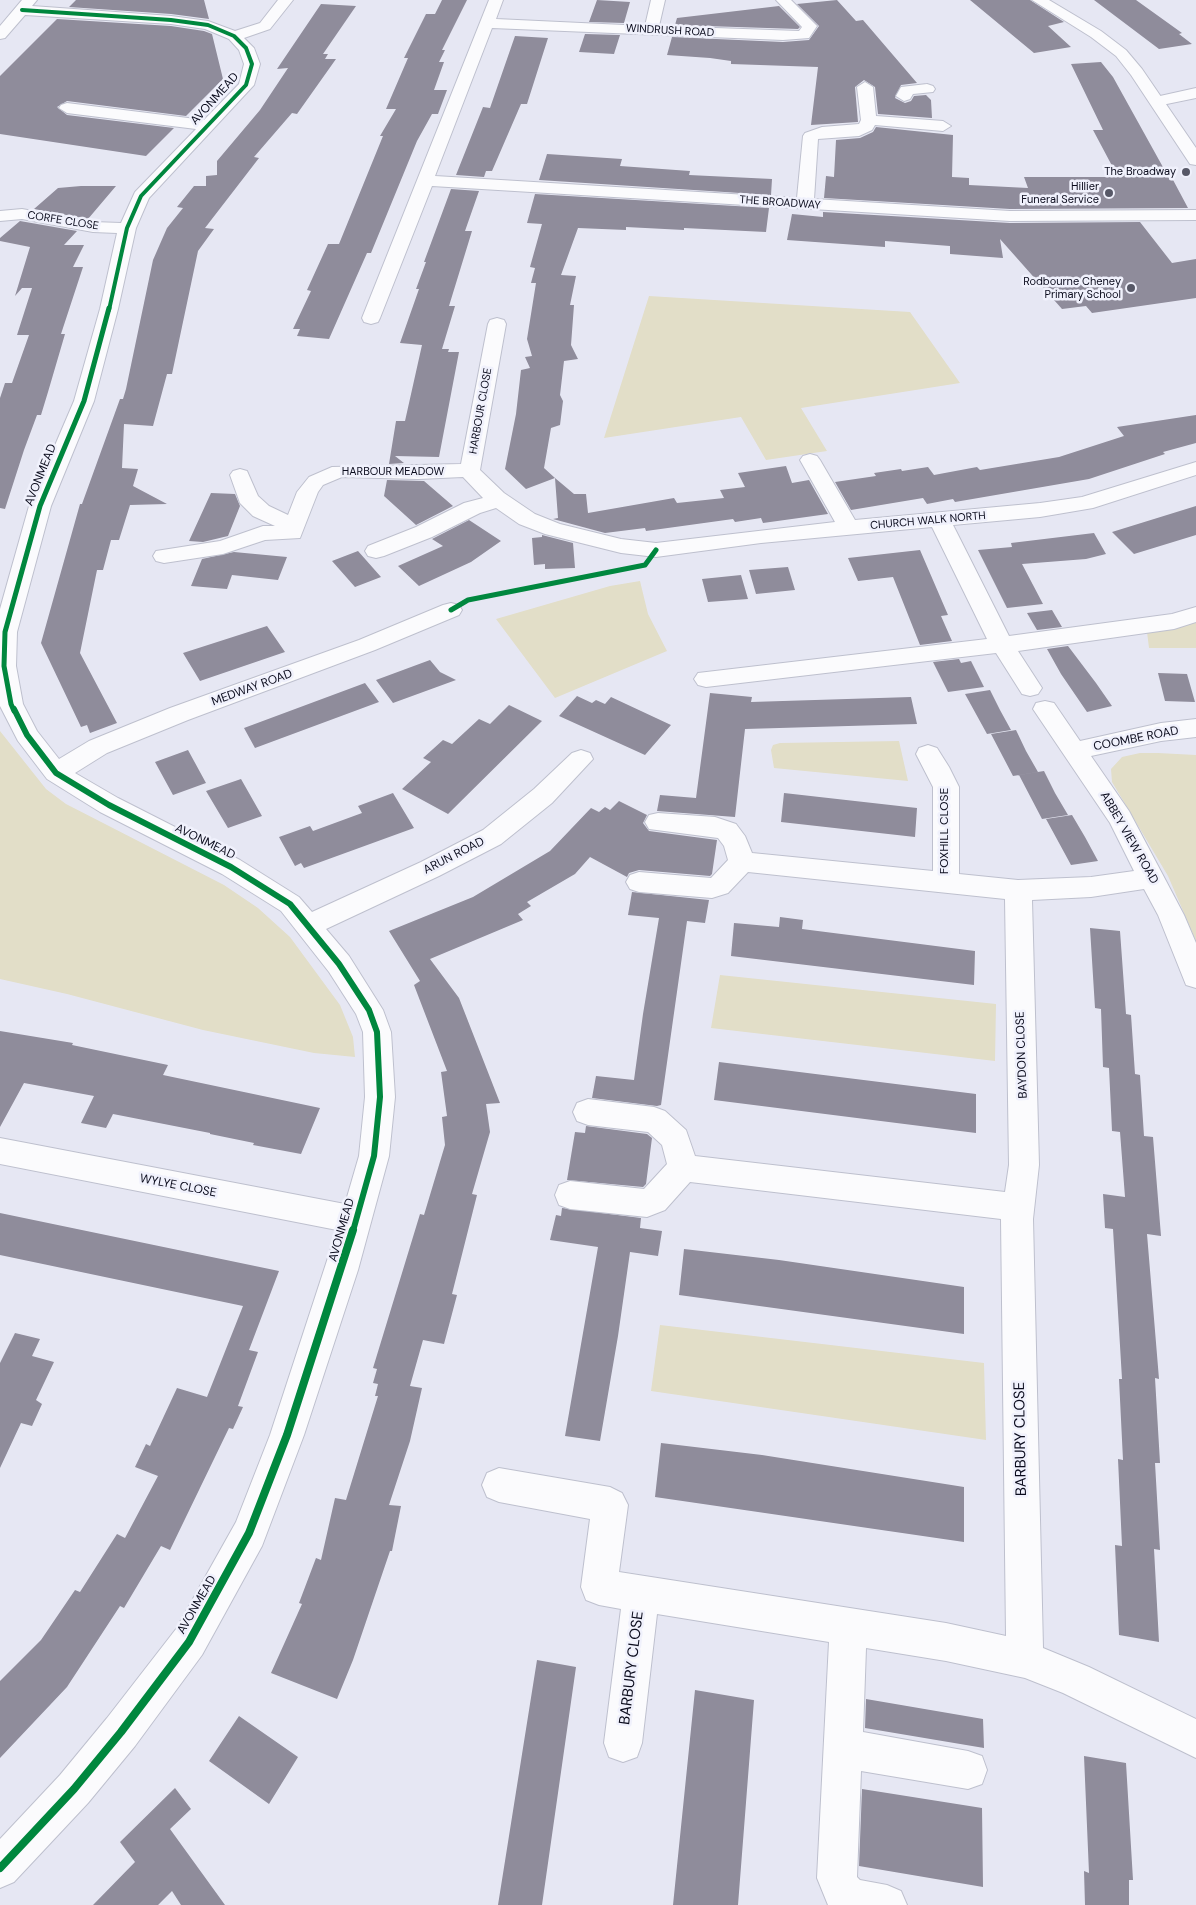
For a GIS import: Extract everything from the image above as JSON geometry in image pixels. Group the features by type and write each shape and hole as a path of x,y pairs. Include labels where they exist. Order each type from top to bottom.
{"street":[{"path":"234,36 265,26 286,0"},
{"path":"372,318 424,180 496,0"},
{"path":"651,30 658,0"},
{"name":"WINDRUSH ROAD","path":"486,23 784,36 804,35 810,26 783,0"},
{"path":"1039,0 1089,30 1121,53 1157,101 1196,160"},
{"path":"0,35 26,5"},
{"name":"AVONMEAD","path":"0,1868 74,1789 121,1732 189,1642 249,1533 287,1435 326,1322 374,1156 380,1097 377,1032 368,1010 357,990 309,925 290,904 247,876 109,805 56,772 27,735 11,704 4,666 2,632 40,506 84,400 109,309 127,228 141,196 206,125 246,85 252,64 246,48 234,36 219,28 193,22 65,11 26,5"},
{"path":"805,204 811,136 822,132 859,131 866,127 868,116 865,87"},
{"path":"906,123 904,100 907,90 927,89"},
{"path":"1157,101 1196,93"},
{"name":"AVONMEAD","path":"67,108 206,125"},
{"path":"868,116 906,123 943,126"},
{"name":"THE BROADWAY","path":"424,180 1010,216 1196,216"},
{"name":"CORFE CLOSE","path":"0,216 22,214 93,227 127,228"},
{"name":"HARBOUR CLOSE","path":"496,324 470,470 481,487 527,519 553,529 621,546 656,550"},
{"path":"810,460 849,528"},
{"name":"CHURCH WALK NORTH","path":"656,550 760,536 1040,510 1084,503 1196,468"},
{"name":"HARBOUR MEADOW","path":"294,528 308,492 316,481 327,474 352,470 418,473 470,470"},
{"path":"240,475 248,498 260,511 294,528"},
{"path":"376,551 424,532 472,508 499,500"},
{"path":"940,520 1002,645 1030,688"},
{"path":"164,556 223,547 263,533 294,528"},
{"name":"MEDWAY ROAD","path":"56,772 98,747 179,714 367,646 451,610"},
{"path":"706,679 1002,645 1174,621 1196,614"},
{"name":"ABBEY VIEW ROAD","path":"1045,709 1076,751 1120,818 1153,878 1196,977"},
{"name":"COOMBE ROAD","path":"1076,751 1161,732 1196,728"},
{"name":"FOXHILL CLOSE","path":"928,754 941,773 946,787 946,883"},
{"name":"ARUN ROAD","path":"309,925 492,837 543,796 581,760"},
{"path":"658,822 715,827 727,831 736,843 742,862"},
{"path":"742,862 1018,890 1091,887 1153,878"},
{"path":"640,882 712,888 719,886 742,862"},
{"name":"BAYDON CLOSE","path":"1018,890 1024,1155 1018,1213"},
{"path":"588,1112 654,1120 662,1125 675,1139 683,1168"},
{"name":"WYLYE CLOSE","path":"0,1151 356,1220"},
{"path":"683,1168 1018,1213"},
{"path":"570,1195 647,1203 654,1200 683,1168"},
{"name":"BARBURY CLOSE","path":"1018,1213 1025,1659"},
{"name":"BARBURY CLOSE","path":"498,1485 610,1505 599,1587 946,1642 1025,1659 1076,1680 1196,1738"},
{"name":"BARBURY CLOSE","path":"623,1743 641,1594"},
{"path":"848,1626 837,1878 843,1892 850,1898 887,1905"},
{"path":"842,1748 968,1770"}],"shaded area":[{"path":"649,296 910,312 960,383 801,408 827,451 766,460 741,417 604,438"},
{"path":"640,581 648,614 667,651 555,698 496,619 610,586"},
{"path":"1196,620 1196,648 1149,648 1147,632"},
{"path":"0,731 46,789 66,804 224,885 258,908 290,937 340,1005 353,1037 355,1057 314,1053 203,1030 67,994 0,979"},
{"path":"899,741 908,781 774,768 771,750 773,745 780,743"},
{"path":"1140,753 1196,755 1196,941 1168,876 1112,782 1111,769 1122,757"},
{"path":"720,975 996,1004 995,1061 711,1028"},
{"path":"660,1325 984,1363 986,1440 651,1391"}],"building":[{"path":"76,0 204,0 209,19 171,14 69,7"},
{"path":"442,0 467,0 442,50 445,50 439,62 444,62 434,90 447,90 438,114 432,114 417,141 371,253 367,253 329,339 297,336 300,329 293,329 311,291 307,290 328,244 339,244 383,136 380,136 396,109 386,109 408,58 404,58 426,14 435,14"},
{"path":"597,0 630,2 624,23 589,22"},
{"path":"837,0 856,21 863,20 917,83 901,85 895,98 905,103 911,101 914,96 926,95 931,100 932,118 878,114 875,87 864,80 855,87 858,122 811,125 818,67 731,64 731,61 710,58 667,55 672,37 783,42 809,40 819,26 797,4"},
{"path":"970,0 1030,0 1064,22 1048,26 1071,47 1034,53"},
{"path":"1094,0 1136,0 1182,33 1179,34 1192,44 1159,49"},
{"path":"321,4 356,6 323,54 328,54 325,59 336,59 297,114 292,113 254,157 259,158 205,228 214,229 198,251 172,374 167,374 153,426 124,424 122,468 138,469 133,486 167,504 130,505 119,540 111,540 103,570 97,570 80,653 117,723 90,733 87,725 81,727 41,643 80,504 82,504 120,399 123,399 126,389 153,260 167,228 183,208 177,207 194,186 206,186 206,176 217,175 217,161 260,110 288,68 277,69"},
{"path":"779,6 800,27 798,29 675,25 677,18"},
{"path":"57,19 171,26 204,31 212,34 223,79 186,116 67,101 57,107 67,115 174,128 146,156 0,134 0,76"},
{"path":"585,34 620,35 614,54 579,52"},
{"path":"515,36 548,38 527,104 521,104 492,171 486,171 484,177 456,175 483,107 490,108"},
{"path":"1101,62 1113,77 1169,178 1172,178 1188,208 1010,209 824,198 826,176 834,177 836,140 860,138 873,132 876,127 953,135 952,177 969,178 969,185 1028,188 1024,177 1118,177 1093,130 1103,130 1071,64"},
{"path":"547,154 622,159 620,166 690,171 689,175 772,179 771,195 539,180"},
{"path":"116,186 88,219 34,209 58,188"},
{"path":"451,189 479,191 465,231 472,231 449,306 455,306 442,349 449,349 448,352 459,352 439,457 395,456 404,463 389,464 396,421 405,421 422,345 400,343 419,289 416,289 426,262 424,262"},
{"path":"535,194 769,208 766,232 684,228 684,230 626,227 626,230 578,228 561,275 576,276 570,305 574,305 571,345 578,359 564,361 560,395 563,401 560,425 551,428 544,468 555,478 526,489 505,469 516,414 521,370 530,368 525,357 532,356 527,339 536,283 531,283 535,268 530,267 542,224 527,223"},
{"path":"823,212 1010,223 1140,222 1172,263 1196,259 1196,298 1092,313 1086,306 1062,309 1000,239 1003,258 950,254 950,246 885,241 885,247 787,240 792,214 823,217"},
{"path":"20,221 77,231 64,245 84,245 73,267 83,267 61,334 65,334 41,415 37,415 5,509 0,508 0,398 5,383 12,383 29,335 17,335 32,288 22,288 15,296 30,247 0,241 0,238"},
{"path":"1196,415 1196,443 1163,452 1165,454 1089,479 955,502 953,499 927,504 923,498 851,510 835,482 876,476 874,473 901,469 902,471 928,467 934,475 977,467 980,470 1059,457 1124,436 1117,427"},
{"path":"786,466 792,483 809,480 828,514 763,523 761,518 735,522 733,519 646,531 645,528 605,533 553,519 558,518 555,478 574,494 586,494 588,513 674,498 677,503 724,498 720,490 745,487 738,473"},
{"path":"387,480 424,481 453,506 416,525 384,496"},
{"path":"211,493 235,494 240,506 228,536 203,542 189,541"},
{"path":"1196,506 1196,535 1134,554 1112,532"},
{"path":"469,520 501,541 471,562 419,586 398,566 443,546 432,539"},
{"path":"1094,533 1106,554 1086,559 1022,564 1043,604 1007,608 978,550 1012,547 1011,543"},
{"path":"542,535 573,543 575,568 545,569 545,564 534,565 532,538 542,537"},
{"path":"920,550 948,615 941,616 952,641 920,645 893,577 858,581 848,558"},
{"path":"358,551 381,577 355,587 332,561"},
{"path":"234,552 287,557 278,580 232,575 227,589 191,586 202,559"},
{"path":"788,567 795,590 756,594 749,570"},
{"path":"741,575 748,599 708,602 702,579"},
{"path":"1052,610 1062,627 1037,630 1027,613"},
{"path":"267,626 285,652 200,681 183,653"},
{"path":"1068,646 1112,706 1087,712 1061,674 1047,649"},
{"path":"959,659 961,663 971,661 984,687 948,692 933,662"},
{"path":"430,660 440,672 456,680 393,703 376,680"},
{"path":"1158,673 1187,674 1195,702 1165,701"},
{"path":"365,683 379,702 255,748 244,728"},
{"path":"990,690 1011,730 987,734 965,694"},
{"path":"710,693 752,697 751,702 911,697 917,724 745,729 735,817 657,811 660,795 696,798"},
{"path":"577,696 592,703 596,700 605,704 611,697 671,725 645,755 559,716"},
{"path":"509,705 542,721 448,814 402,789 431,762 423,758 443,740 452,744 479,719 490,724"},
{"path":"1016,730 1038,772 1013,776 991,734"},
{"path":"188,750 206,783 173,795 155,762"},
{"path":"1044,771 1068,815 1042,819 1019,775"},
{"path":"241,779 262,816 228,828 206,791"},
{"path":"393,793 414,828 304,868 301,863 295,866 279,837 310,826 313,831 362,813 358,806"},
{"path":"784,793 917,808 915,837 781,822"},
{"path":"619,801 647,815 643,823 649,831 717,840 712,874 710,876 639,870 629,873 627,877 590,857 575,874 527,902 531,906 518,914 523,920 430,959 459,998 500,1103 486,1104 490,1132 472,1194 477,1195 452,1294 457,1295 444,1344 423,1340 410,1386 422,1388 410,1441 389,1505 401,1506 392,1551 390,1551 353,1660 337,1699 271,1673 302,1604 299,1603 316,1558 321,1560 335,1498 346,1500 378,1396 375,1396 378,1384 373,1383 377,1369 373,1368 420,1214 424,1215 445,1145 442,1117 447,1116 441,1072 447,1071 414,985 420,981 389,931 473,897 550,851 591,808 599,812 605,807 610,810"},
{"path":"1072,815 1098,861 1071,865 1046,819"},
{"path":"632,892 709,900 705,923 687,921 661,1105 657,1106 592,1098 596,1076 634,1080 659,918 628,915"},
{"path":"780,917 803,920 802,929 975,951 974,985 731,956 734,923 779,927"},
{"path":"1090,928 1120,931 1126,1014 1131,1015 1135,1074 1140,1075 1144,1136 1153,1137 1161,1236 1147,1234 1159,1379 1155,1378 1160,1463 1155,1463 1160,1550 1154,1549 1159,1642 1119,1635 1115,1545 1122,1546 1118,1459 1123,1460 1119,1379 1122,1379 1113,1229 1105,1228 1103,1194 1125,1197 1120,1132 1112,1131 1109,1068 1103,1067 1101,1009 1095,1008"},
{"path":"0,1031 73,1043 72,1045 168,1065 163,1075 320,1108 301,1154 253,1145 254,1143 210,1133 113,1114 106,1128 81,1123 94,1096 24,1083 0,1127"},
{"path":"719,1062 976,1094 976,1133 714,1100"},
{"path":"586,1126 647,1134 652,1138 646,1184 643,1187 567,1180 575,1132 585,1133"},
{"path":"562,1208 641,1218 640,1228 662,1231 658,1256 630,1252 600,1441 565,1436 598,1247 550,1240 556,1215 561,1216"},
{"path":"0,1213 279,1271 249,1350 258,1352 238,1406 243,1407 233,1429 229,1428 170,1550 161,1546 124,1608 120,1606 67,1687 0,1758 0,1681 41,1640 75,1590 80,1592 117,1534 125,1538 158,1476 135,1467 146,1444 150,1446 177,1388 207,1397 243,1306 0,1255"},
{"path":"684,1249 779,1260 964,1287 964,1334 679,1295"},
{"path":"15,1333 40,1339 32,1356 54,1362 36,1400 42,1404 32,1426 21,1423 0,1468 0,1363"},
{"path":"661,1443 762,1455 964,1487 964,1542 655,1497"},
{"path":"537,1660 576,1667 542,1905 498,1905"},
{"path":"695,1690 754,1700 738,1905 673,1905"},
{"path":"866,1699 983,1719 984,1748 865,1728"},
{"path":"239,1716 298,1757 269,1804 209,1761"},
{"path":"1084,1756 1126,1763 1133,1880 1129,1880 1129,1905 1085,1905 1084,1871 1089,1873"},
{"path":"175,1788 191,1809 170,1829 225,1905 181,1905 172,1891 158,1905 93,1905 135,1862 120,1842"},
{"path":"862,1789 982,1808 983,1887 859,1866"}],"cycle path":[{"path":"0,1868 74,1789 121,1732 189,1642 249,1533 287,1435 342,1270 374,1156 380,1097 377,1032 369,1010 339,964 290,904 231,867 109,805 56,773 27,735 11,704 4,666 5,632 40,506 84,401 109,309 127,228 141,196 246,85 252,64 246,48 234,36 208,25 171,20 22,10"},
{"path":"451,610 468,600 645,565 656,550"}],"place":[{"name":"The Broadway","path":"1186,172"},
{"name":"Hillier Funeral Service","path":"1109,193"},
{"name":"Rodbourne Cheney Primary School","path":"1131,288"}]}
